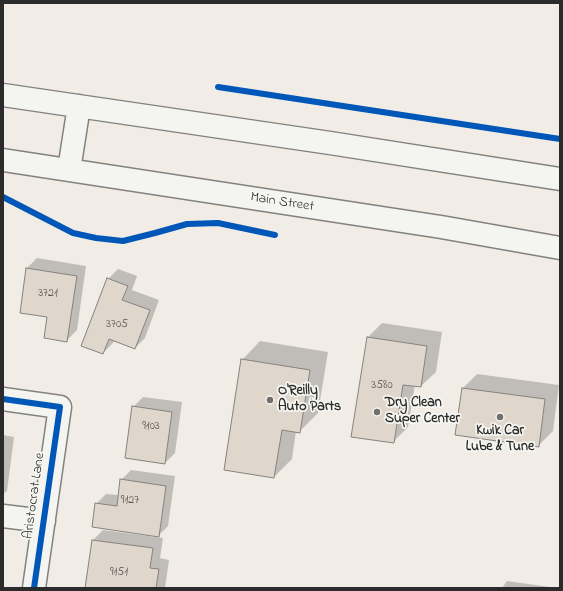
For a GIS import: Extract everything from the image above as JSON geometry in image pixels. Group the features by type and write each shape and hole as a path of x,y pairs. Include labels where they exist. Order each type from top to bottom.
{"main road":[{"path":"3,95 560,179"},
{"path":"69,170 79,106"},
{"name":"Main Street","path":"3,160 442,227 560,248"},
{"name":"Aristocrat Lane","path":"3,399 60,406 34,588"},
{"path":"3,516 44,521"}],"building":[{"path":"26,268 77,276 67,342 44,338 47,317 20,313"},
{"path":"107,278 128,286 122,300 150,310 135,349 109,339 103,354 81,346"},
{"name":"Dry Clean Super Center","path":"367,337 427,346 421,387 403,385 394,443 351,437"},
{"name":"O'Reilly Auto Parts","path":"241,359 310,370 300,433 282,430 274,478 224,470"},
{"name":"Kwik Car Lube & Tune","path":"462,388 545,399 539,447 455,435"},
{"path":"132,406 172,412 165,464 125,458"},
{"path":"120,479 166,486 159,537 92,527 95,503 117,506"},
{"path":"92,540 153,548 150,568 159,569 156,588 85,588"}],"cycle path":[{"path":"218,87 560,139"},
{"path":"3,197 73,233 96,238 123,241 187,224 218,223 275,235"},
{"path":"3,399 60,407 34,588"}],"place":[{"name":"O'Reilly Auto Parts","path":"270,400"},
{"name":"Dry Clean Super Center","path":"377,412"},
{"name":"Kwik Car Lube & Tune","path":"500,417"}]}
